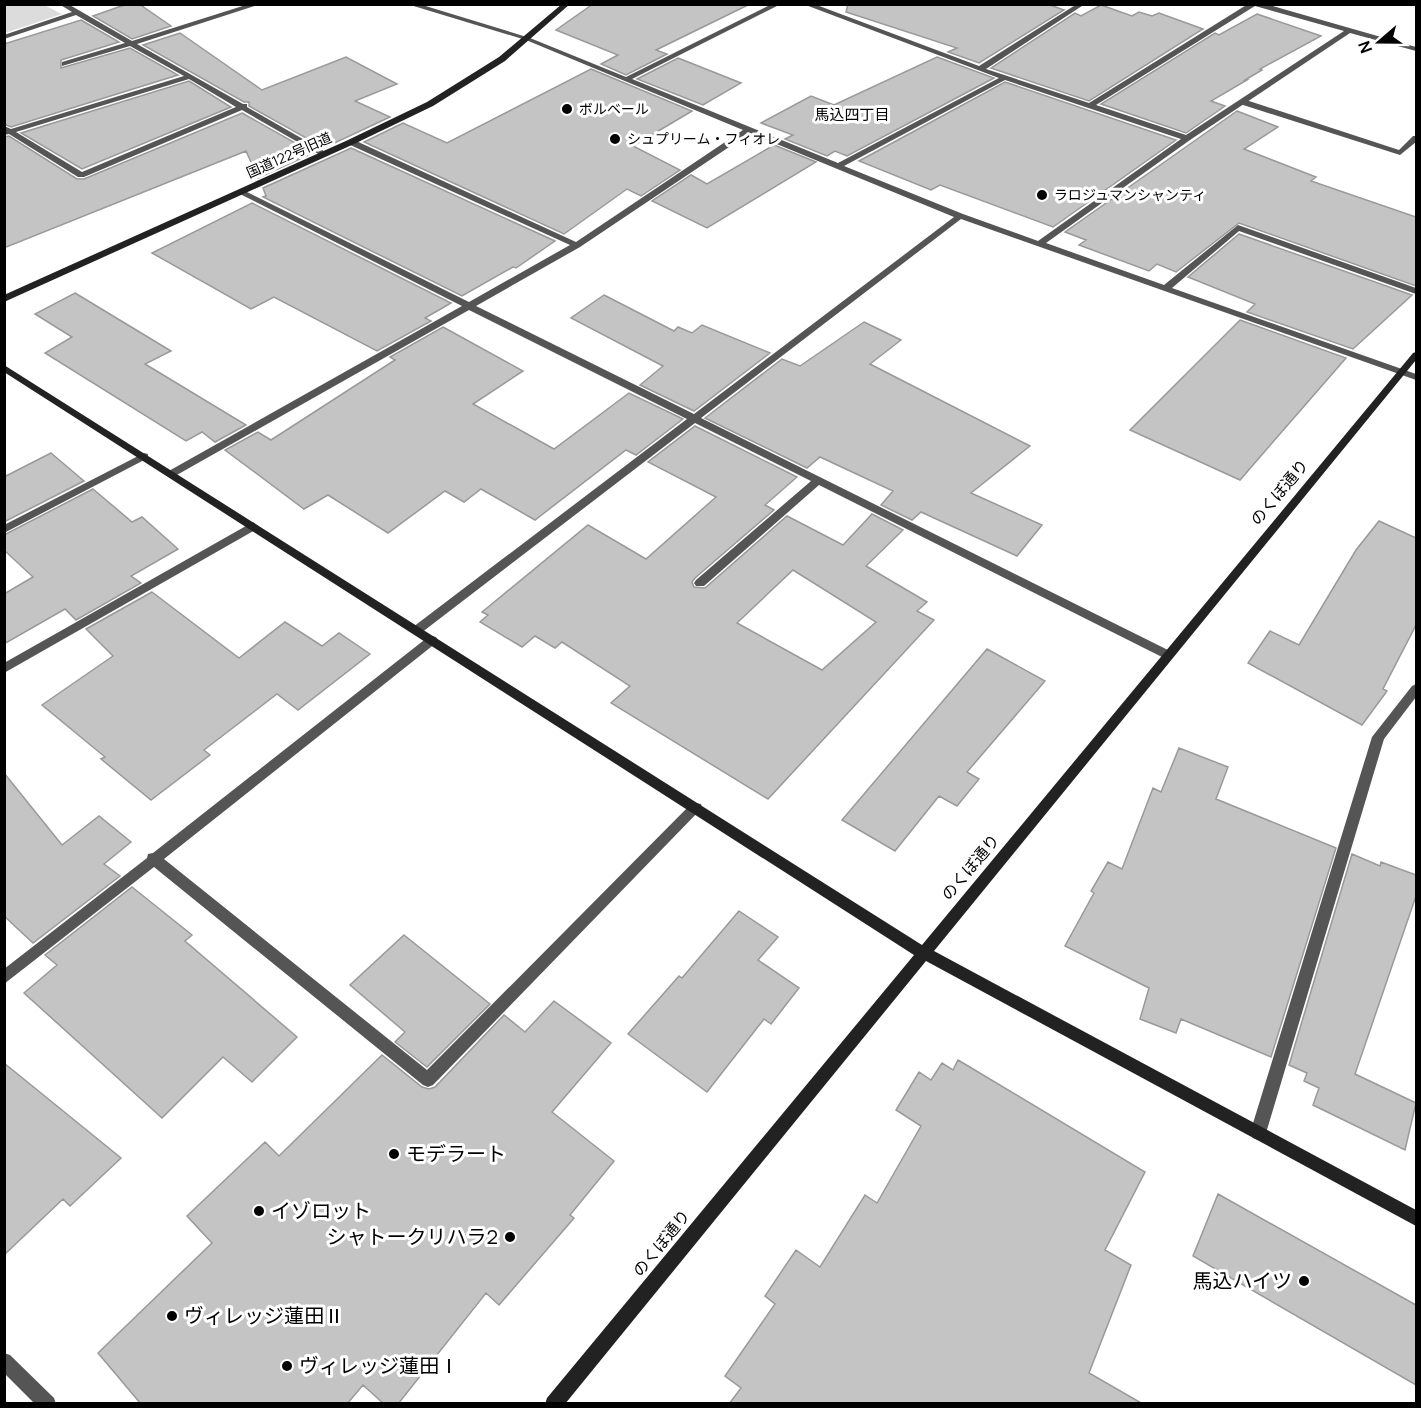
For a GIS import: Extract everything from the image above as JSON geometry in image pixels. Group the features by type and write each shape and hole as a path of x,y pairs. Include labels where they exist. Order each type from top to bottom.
{"street":[{"path":"62,4 325,154"},
{"path":"65,64 129,42 258,4"},
{"path":"410,4 528,39 960,216 1416,377"},
{"name":"国道122号旧道","path":"4,299 430,104 466,83 528,39 567,4"},
{"path":"627,79 778,4"},
{"path":"806,4 980,69 1187,138"},
{"path":"980,69 1082,4"},
{"path":"1090,105 1255,4 1416,49"},
{"path":"4,37 76,13"},
{"path":"1038,245 1187,138 1348,31"},
{"path":"6,131 189,77"},
{"path":"840,165 1005,77"},
{"path":"1243,102 1400,153 1416,138"},
{"path":"6,131 81,175 244,106"},
{"path":"171,474 577,245 750,129"},
{"path":"351,142 577,245"},
{"path":"240,192 1167,655"},
{"path":"417,630 693,417 960,216"},
{"path":"1166,289 1238,228 1416,291"},
{"name":"のくぼ通り","path":"553,1404 922,952 1416,354"},
{"path":"4,368 922,952 1416,1218"},
{"path":"4,530 144,456"},
{"path":"700,582 817,481"},
{"path":"4,669 253,526"},
{"path":"4,978 432,639"},
{"path":"1258,1133 1378,737 1416,689"},
{"path":"153,858 428,1080 696,808"},
{"path":"4,1361 48,1404"}],"shaded area":[{"path":"4,5 44,5 62,14 5,33"}],"building":[{"path":"127,4 139,4 171,26 132,39 93,16"},
{"path":"593,4 750,4 656,50 667,54 626,75 601,64 618,55 556,30"},
{"path":"848,4 1047,4 1064,10 979,63 948,52 957,48 846,12"},
{"path":"1101,5 1132,16 1139,12 1152,16 1159,13 1203,29 1089,101 991,68 1075,13 1081,16"},
{"path":"1257,14 1321,36 1260,69 1262,70 1211,101 1225,106 1186,133 1101,104 1215,33 1219,35"},
{"path":"81,20 119,42 61,60 61,68 130,48 178,75 11,127 4,124 4,44"},
{"path":"180,33 262,90 346,57 397,84 355,101 390,117 324,148 249,106 249,102 244,102 143,45"},
{"path":"937,57 994,78 847,156 835,151 827,156 785,139 793,135 761,123 811,96 834,105"},
{"path":"678,58 741,83 703,105 637,79"},
{"path":"591,69 692,111 633,146 680,170 641,196 627,189 564,234 364,142 403,123 447,143"},
{"path":"189,81 231,107 82,169 21,133"},
{"path":"1005,82 1176,140 1053,227 940,185 931,190 859,161"},
{"path":"1237,111 1278,127 1244,149 1316,177 1311,181 1416,217 1416,286 1239,223 1176,272 1157,264 1149,271 1079,245 1086,240 1065,232"},
{"path":"242,113 313,153 258,178 246,151 4,248 4,137 9,136 77,179 84,179"},
{"path":"774,145 816,162 707,228 652,201 691,175 707,184"},
{"path":"351,148 555,241 516,268 513,267 462,296 263,197 266,196 263,188"},
{"path":"252,203 451,303 425,318 431,321 377,351 274,297 251,309 152,253"},
{"path":"1239,234 1412,295 1353,349 1247,312 1255,304 1188,277"},
{"path":"75,293 171,351 145,364 246,425 215,442 202,432 186,441 45,353 72,337 35,314"},
{"path":"604,295 674,331 678,327 692,333 702,325 770,353 694,411 640,385 663,366 571,318"},
{"path":"1240,320 1346,358 1240,480 1130,430"},
{"path":"864,322 901,340 870,364 1030,446 971,493 1042,525 1017,556 921,512 912,520 881,505 893,491 820,457 807,468 705,418 782,359 800,366"},
{"path":"443,327 523,371 473,404 554,449 629,393 683,419 636,455 626,450 535,520 481,489 464,502 445,491 388,533 328,495 304,509 225,450 258,432 271,440 395,360 390,357"},
{"path":"695,426 797,477 765,505 774,510 695,578 692,582 694,587 705,588 787,516 843,545 872,514 903,530 866,566 927,602 917,611 934,620 768,799 611,703 630,686 562,642 555,648 535,636 522,647 480,622 488,615 482,612 588,525 646,559 716,497 648,462","holes":["793,570 876,622 822,670 737,623"]},
{"path":"51,453 84,481 4,522 4,477"},
{"path":"93,489 132,522 142,517 178,549 131,576 141,583 76,620 65,609 4,644 4,594 33,577 4,550 4,535"},
{"path":"1379,521 1416,538 1416,625 1383,689 1387,691 1362,725 1248,663 1270,631 1299,645 1356,550"},
{"path":"152,592 239,658 285,622 322,646 339,633 370,654 298,710 277,694 204,750 210,755 151,800 101,759 105,757 42,705 113,656 86,629"},
{"path":"987,649 1045,681 967,772 979,779 957,806 939,796 895,851 842,820"},
{"path":"1179,748 1228,767 1216,799 1336,848 1271,1057 1181,1019 1176,1033 1140,1019 1149,988 1065,946 1094,893 1091,891 1108,862 1122,869 1153,788 1161,792"},
{"path":"4,773 62,845 99,816 131,842 104,864 120,876 33,943 4,916"},
{"path":"1352,854 1380,866 1381,862 1416,875 1416,896 1355,1074 1416,1103 1405,1150 1313,1105 1319,1088 1304,1081 1307,1073 1289,1065"},
{"path":"132,887 192,935 185,941 297,1037 252,1082 223,1057 162,1118 24,993 57,965 45,955"},
{"path":"739,911 778,937 758,960 799,988 771,1024 764,1019 707,1092 628,1034 679,976 682,978"},
{"path":"404,935 490,1004 427,1067 395,1042 405,1032 350,985"},
{"path":"554,1001 611,1043 552,1112 614,1161 570,1215 574,1218 499,1305 486,1293 398,1404 384,1404 363,1385 347,1404 141,1404 98,1353 212,1243 187,1216 265,1142 279,1156 382,1055 422,1087 429,1089 435,1087 504,1015 525,1032"},
{"path":"958,1060 1145,1172 1105,1250 1131,1265 1089,1373 1143,1404 729,1404 741,1388 725,1376 775,1304 765,1296 796,1250 820,1267 865,1195 877,1203 921,1126 896,1110 919,1072 931,1080 942,1063 953,1070"},
{"path":"4,1063 121,1158 70,1206 63,1199 4,1255"},
{"name":"馬込ハイツ","path":"1218,1194 1416,1305 1416,1385 1193,1256"}],"place":[{"name":"ボルベール","path":"567,109"},
{"name":"シュプリーム・フィオレ","path":"615,139"},
{"name":"ラロジュマンシャンティ","path":"1042,195"},
{"name":"モデラート","path":"394,1154"},
{"name":"イゾロット","path":"259,1211"},
{"name":"シャトークリハラ2","path":"510,1237"},
{"name":"馬込ハイツ","path":"1304,1281"},
{"name":"ヴィレッジ蓮田Ⅱ","path":"172,1316"},
{"name":"ヴィレッジ蓮田Ⅰ","path":"287,1366"}],"district":[{"name":"馬込四丁目","path":"852,115"}]}
